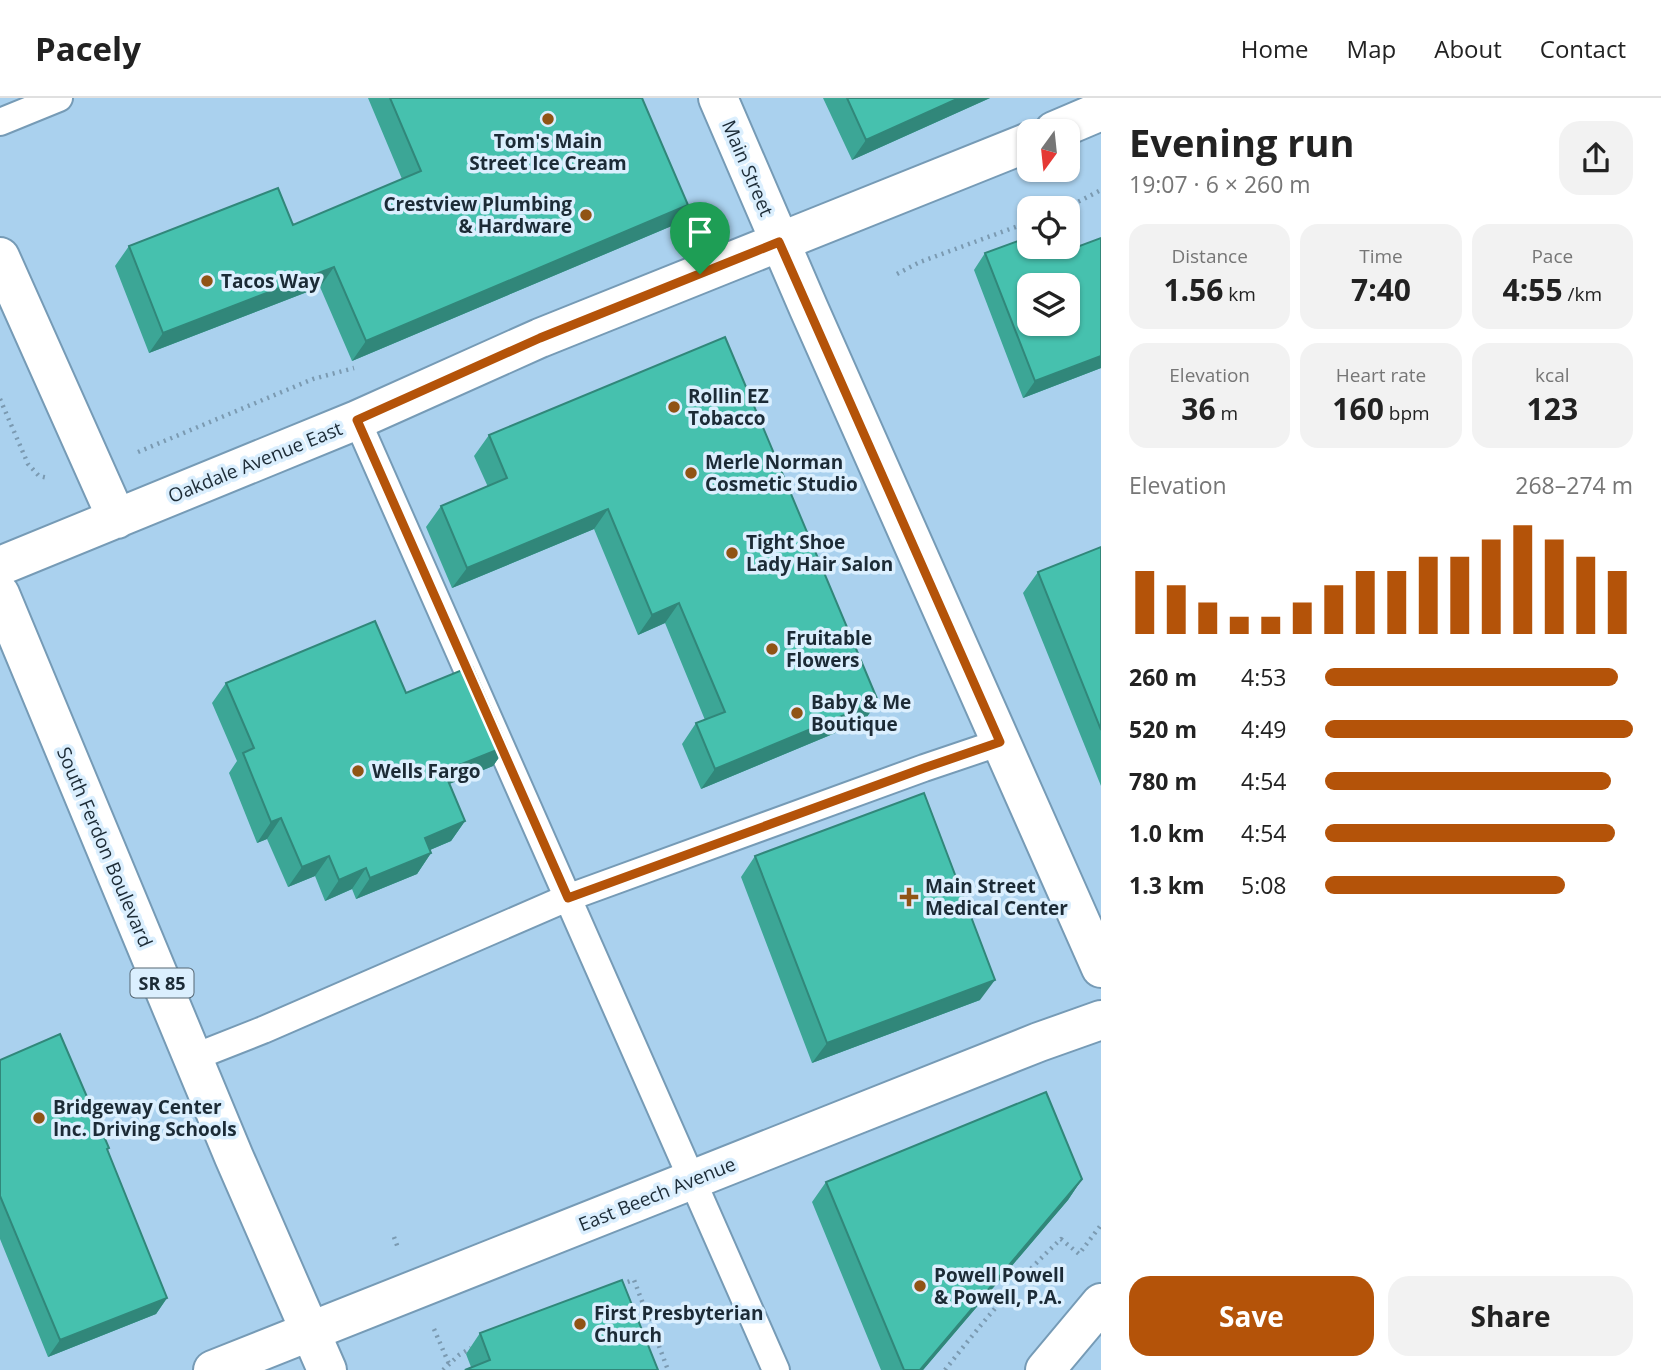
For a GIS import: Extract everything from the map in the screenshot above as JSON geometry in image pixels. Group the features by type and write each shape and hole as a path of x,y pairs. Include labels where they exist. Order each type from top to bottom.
{"street":[{"name":"Main Street","path":"718,98 779,242 1101,968"},
{"path":"1080,120 1101,111"},
{"name":"Oakdale Avenue East","path":"0,566 357,420 540,338 1017,147"},
{"path":"0,257 117,519"},
{"name":"South Ferdon Boulevard","path":"0,594 192,1058 327,1370"},
{"name":"East Beech Avenue","path":"213,1370 1039,1042 1101,1020"},
{"path":"1045,1370 1101,1303"}],"lane":[{"path":"0,122 59,98"},
{"path":"357,420 776,1370"},
{"path":"192,1058 568,898 1000,742"}],"path":[{"path":"1080,201 1101,190"},
{"path":"897,274 920,262 1017,226"},
{"path":"136,453 313,379 360,366"},
{"path":"0,399 28,464 39,476 50,478"},
{"path":"945,1370 986,1318 1061,1238 1079,1254 1101,1225"},
{"path":"611,1288 634,1279 668,1370"},
{"path":"443,1370 458,1355 477,1345"}],"building":[{"path":"390,98 642,98 688,205 366,341 334,267 163,333 129,246 278,188 293,225 421,171"},
{"path":"847,98 959,98 866,140"},
{"path":"1101,238 1101,356 1035,381 1017,336 1080,336 1080,273 1017,273 1017,335 985,253 1017,241 1017,259 1080,259 1080,246"},
{"path":"725,337 878,701 715,769 696,723 725,712 679,603 652,615 608,509 467,568 441,506 507,478 489,435"},
{"path":"1101,547 1101,730 1038,572"},
{"name":"Wells Fargo","path":"375,621 406,693 472,666 507,746 444,771 465,821 425,838 431,853 370,878 366,868 339,880 329,856 302,867 281,818 271,822 243,753 254,748 226,683"},
{"path":"924,793 995,980 827,1043 755,856"},
{"path":"60,1034 109,1148 107,1149 167,1298 60,1340 0,1196 0,1060"},
{"name":"Powell Powell & Powell, P.A.","path":"1046,1092 1082,1179 920,1370 904,1370 826,1182"},
{"name":"First Presbyterian Church","path":"622,1280 658,1370 465,1370 490,1360 480,1333"}],"place":[{"name":"Tom's Main Street Ice Cream","path":"548,119"},
{"name":"Crestview Plumbing & Hardware","path":"586,215"},
{"name":"Tacos Way","path":"207,281"},
{"name":"Rollin EZ Tobacco","path":"674,407"},
{"name":"Merle Norman Cosmetic Studio","path":"691,473"},
{"name":"Tight Shoe Lady Hair Salon","path":"732,553"},
{"name":"Fruitable Flowers","path":"772,649"},
{"name":"Baby & Me Boutique","path":"797,713"},
{"name":"Wells Fargo","path":"358,771"},
{"name":"Main Street Medical Center","path":"909,897"},
{"name":"Bridgeway Center Inc. Driving Schools","path":"39,1118"},
{"name":"Powell Powell & Powell, P.A.","path":"920,1286"},
{"name":"First Presbyterian Church","path":"580,1324"}],"route":[{"path":"779,242 1000,742 568,898 357,420 540,338 700,274 779,242"}]}
